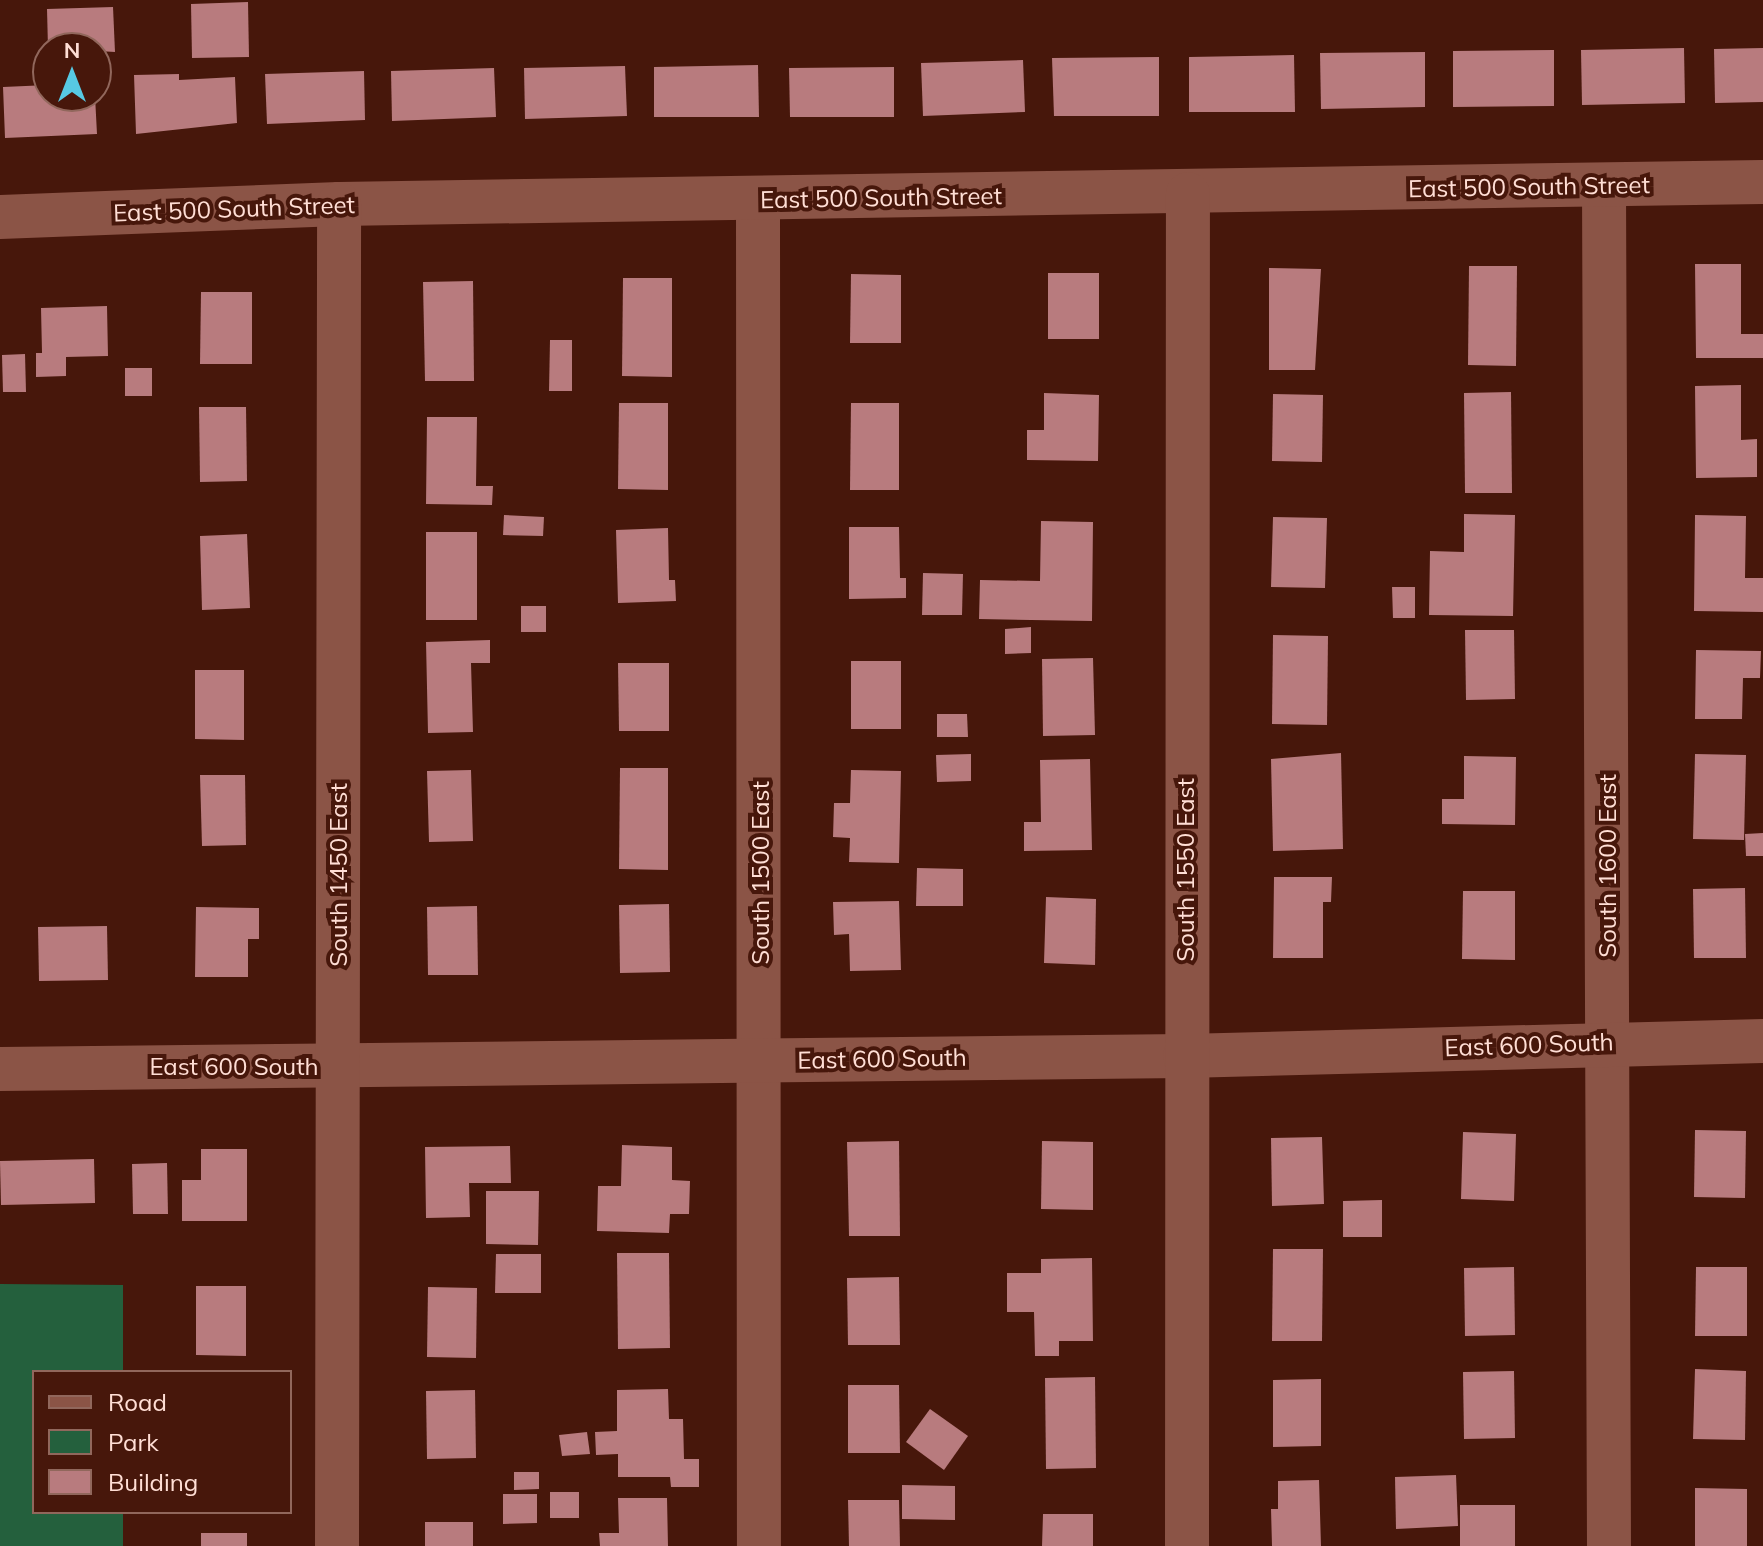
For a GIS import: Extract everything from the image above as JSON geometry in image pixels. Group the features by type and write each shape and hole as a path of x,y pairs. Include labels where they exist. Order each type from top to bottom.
{"street":[{"name":"East 500 South Street","path":"0,217 339,204 1188,194 1763,182"},
{"name":"South 1600 East","path":"1604,185 1609,1546"},
{"name":"South 1550 East","path":"1187,1546 1188,194"},
{"name":"South 1500 East","path":"758,200 763,1061 759,1546"},
{"name":"South 1450 East","path":"337,1546 339,204"},
{"name":"East 600 South","path":"0,1069 1185,1056 1608,1042 1763,1041"}],"green space":[{"path":"0,1284 123,1285 123,1370 32,1370 32,1514 123,1514 123,1546 0,1546"}],"building":[{"path":"248,2 249,57 192,58 191,4"},
{"path":"113,7 115,52 112,52 112,32 48,32 47,9"},
{"path":"1684,48 1685,103 1582,105 1581,50"},
{"path":"1763,48 1763,102 1715,103 1714,49"},
{"path":"1554,50 1554,106 1453,107 1453,51"},
{"path":"1425,52 1425,107 1321,109 1320,53"},
{"path":"1294,55 1295,112 1189,112 1189,57"},
{"path":"1159,57 1159,116 1054,116 1052,58"},
{"path":"1023,60 1025,112 923,116 921,63"},
{"path":"758,65 759,117 654,117 654,67"},
{"path":"625,66 627,116 525,119 524,68"},
{"path":"894,67 894,117 790,117 789,68"},
{"path":"494,68 496,117 392,121 391,71"},
{"path":"364,71 365,120 267,124 265,74"},
{"path":"179,74 179,80 235,77 237,123 136,134 134,75"},
{"path":"32,86 32,112 96,112 97,134 5,138 3,87"},
{"path":"1695,264 1741,264 1741,334 1763,334 1763,358 1696,358"},
{"path":"1469,266 1517,266 1516,366 1468,365"},
{"path":"1269,268 1321,269 1315,370 1269,370"},
{"path":"1048,273 1099,273 1099,339 1048,339"},
{"path":"851,274 901,275 901,343 850,343"},
{"path":"623,278 672,278 672,377 622,376"},
{"path":"473,281 474,381 425,381 423,282"},
{"path":"201,292 252,292 252,364 200,364"},
{"path":"107,306 108,356 66,357 66,376 36,377 36,353 42,353 41,308"},
{"path":"550,340 572,340 572,391 549,391"},
{"path":"25,354 26,392 3,392 2,355"},
{"path":"125,368 152,368 152,396 125,396"},
{"path":"1741,385 1741,440 1757,439 1757,477 1696,478 1695,386"},
{"path":"1511,392 1512,493 1465,493 1464,393"},
{"path":"1044,393 1099,395 1098,461 1027,460 1027,430 1044,430"},
{"path":"1273,394 1323,395 1322,462 1272,461"},
{"path":"619,403 668,403 668,490 618,489"},
{"path":"851,403 899,403 899,490 850,490"},
{"path":"199,407 246,407 247,481 200,482"},
{"path":"427,417 477,417 476,486 493,486 492,505 426,504"},
{"path":"1464,514 1515,515 1513,616 1429,615 1430,551 1464,552"},
{"path":"504,515 544,517 543,536 503,535"},
{"path":"1695,515 1746,516 1745,578 1763,578 1763,612 1694,611"},
{"path":"1273,517 1327,518 1325,588 1271,587"},
{"path":"1041,521 1093,522 1092,621 979,619 980,580 1040,581"},
{"path":"849,527 899,527 900,578 906,578 906,598 849,599"},
{"path":"668,528 669,580 675,580 676,601 618,603 616,530"},
{"path":"426,532 477,532 477,620 426,620"},
{"path":"247,534 250,608 202,610 200,536"},
{"path":"923,573 963,574 962,615 922,615"},
{"path":"1392,587 1415,587 1415,618 1393,618"},
{"path":"521,606 546,606 546,632 521,632"},
{"path":"1031,627 1031,653 1005,654 1005,629"},
{"path":"1465,630 1514,630 1515,699 1466,700"},
{"path":"1273,635 1328,636 1327,725 1272,724"},
{"path":"490,640 490,663 471,663 473,732 428,733 426,642"},
{"path":"1696,650 1761,651 1760,678 1743,678 1742,719 1695,719"},
{"path":"1093,658 1095,735 1043,736 1042,659"},
{"path":"851,661 901,661 901,729 851,729"},
{"path":"618,663 669,663 669,731 619,731"},
{"path":"195,670 244,670 244,740 195,739"},
{"path":"937,714 967,714 968,737 937,737"},
{"path":"1341,753 1343,849 1273,851 1271,759"},
{"path":"971,754 971,781 937,782 936,755"},
{"path":"1695,754 1746,755 1744,840 1693,839"},
{"path":"1464,756 1516,757 1515,825 1442,824 1442,799 1464,799"},
{"path":"1090,759 1092,850 1024,851 1024,822 1041,822 1040,760"},
{"path":"620,768 668,768 668,870 619,869"},
{"path":"471,770 473,841 429,842 427,771"},
{"path":"851,770 901,771 899,863 849,862 850,838 833,837 834,803 850,803"},
{"path":"200,775 245,775 246,845 202,846"},
{"path":"1763,833 1763,856 1746,856 1745,834"},
{"path":"917,868 963,869 963,906 916,906"},
{"path":"1274,877 1332,877 1331,902 1323,902 1323,958 1273,958"},
{"path":"1745,888 1746,958 1694,958 1693,889"},
{"path":"1463,891 1515,891 1515,960 1462,959"},
{"path":"1046,897 1096,899 1095,965 1044,963"},
{"path":"899,901 901,970 850,971 849,934 834,935 833,902"},
{"path":"669,904 670,972 620,973 619,905"},
{"path":"477,906 478,975 428,975 427,907"},
{"path":"196,907 259,908 259,939 248,939 248,977 195,977"},
{"path":"107,926 108,980 39,981 38,927"},
{"path":"1695,1130 1746,1131 1745,1198 1694,1197"},
{"path":"1463,1132 1516,1134 1514,1201 1461,1199"},
{"path":"1322,1137 1324,1204 1272,1206 1271,1138"},
{"path":"899,1141 900,1236 849,1236 847,1142"},
{"path":"1042,1141 1093,1142 1093,1210 1041,1209"},
{"path":"622,1145 672,1147 672,1180 690,1181 689,1214 670,1214 669,1233 597,1231 598,1186 621,1186"},
{"path":"510,1146 511,1183 469,1183 470,1217 426,1218 425,1147"},
{"path":"201,1149 247,1149 247,1221 182,1221 182,1180 201,1180"},
{"path":"94,1159 95,1203 1,1205 0,1161"},
{"path":"167,1163 168,1214 133,1214 132,1164"},
{"path":"486,1191 539,1191 538,1245 486,1244"},
{"path":"1382,1200 1382,1237 1343,1237 1343,1201"},
{"path":"1273,1249 1323,1249 1322,1341 1272,1341"},
{"path":"617,1253 669,1253 670,1348 618,1349"},
{"path":"496,1254 541,1254 541,1293 495,1293"},
{"path":"1092,1258 1093,1341 1059,1341 1059,1356 1035,1356 1034,1312 1007,1312 1007,1273 1041,1273 1041,1259"},
{"path":"1514,1267 1515,1335 1465,1336 1464,1268"},
{"path":"1696,1267 1747,1267 1747,1336 1695,1336"},
{"path":"899,1277 900,1345 848,1345 847,1278"},
{"path":"196,1286 246,1286 246,1356 196,1355"},
{"path":"428,1287 477,1288 476,1358 427,1357"},
{"path":"1695,1369 1746,1371 1745,1440 1693,1439"},
{"path":"1514,1371 1515,1438 1464,1439 1463,1372"},
{"path":"1095,1377 1096,1468 1046,1469 1045,1378"},
{"path":"1321,1379 1321,1446 1273,1447 1273,1380"},
{"path":"848,1385 899,1385 900,1453 848,1453"},
{"path":"668,1389 669,1419 683,1419 684,1459 699,1459 699,1487 671,1487 670,1477 618,1477 618,1454 596,1455 595,1432 617,1431 617,1390"},
{"path":"475,1390 476,1458 427,1459 426,1391"},
{"path":"930,1409 968,1436 944,1470 906,1442"},
{"path":"587,1432 590,1454 562,1456 559,1435"},
{"path":"514,1472 539,1472 539,1489 514,1490"},
{"path":"1456,1475 1458,1526 1396,1529 1395,1477"},
{"path":"1319,1480 1321,1546 1272,1546 1271,1509 1278,1509 1278,1481"},
{"path":"902,1485 955,1486 955,1520 902,1519"},
{"path":"1695,1488 1747,1489 1747,1546 1695,1546"},
{"path":"550,1492 579,1492 579,1518 550,1518"},
{"path":"503,1494 537,1494 537,1523 503,1524"},
{"path":"618,1498 667,1498 668,1546 600,1546 599,1533 619,1533"},
{"path":"848,1500 899,1500 900,1546 849,1546"},
{"path":"1460,1505 1515,1505 1515,1546 1460,1546"},
{"path":"1043,1514 1093,1514 1093,1546 1042,1546"},
{"path":"425,1522 473,1522 473,1546 425,1546"},
{"path":"201,1533 247,1533 247,1546 201,1546"}]}
